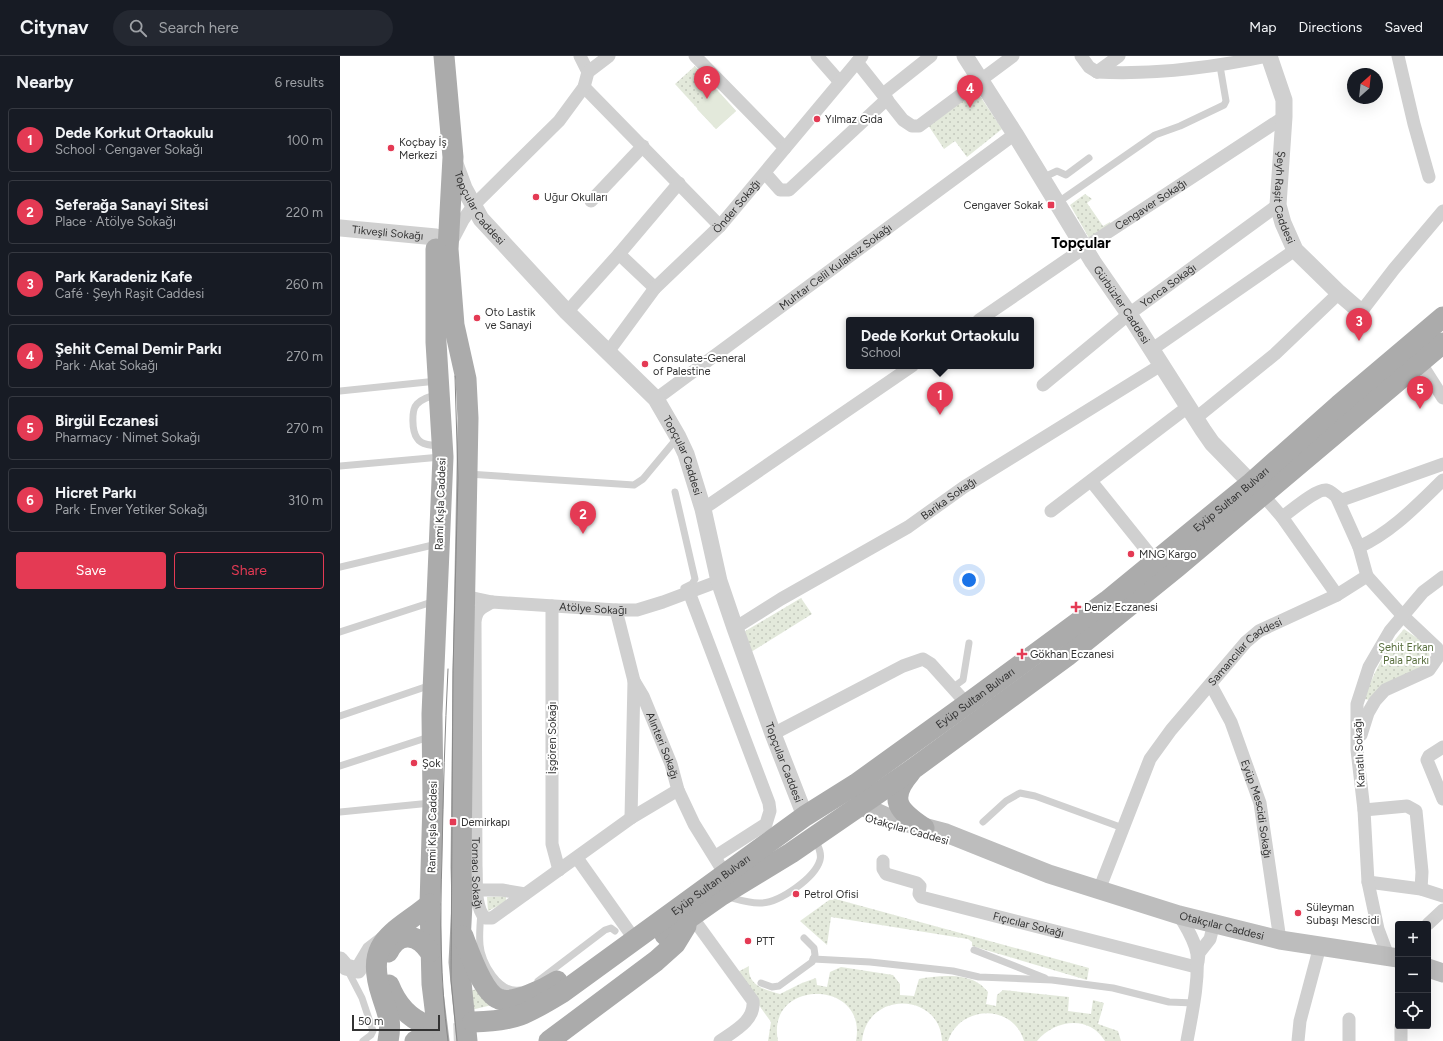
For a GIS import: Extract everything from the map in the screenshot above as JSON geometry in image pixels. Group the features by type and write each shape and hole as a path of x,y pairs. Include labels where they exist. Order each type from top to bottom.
{"main road":[{"name":"Rami Kışla Caddesi","path":"432,56 440,152 442,243 454,325 466,379 468,474 464,596 460,974 472,1032"},
{"name":"Rami Kışla Caddesi","path":"426,1036 432,984 430,904 433,802 432,736 442,450 436,342 442,243 453,157 444,56"},
{"name":"Eyüp Sultan Bulvarı","path":"472,1032 495,1022 528,1013 562,992 635,940 720,865 805,816 852,806 913,769 1067,656 1177,567 1257,489 1333,410 1443,317"},
{"name":"Eyüp Sultan Bulvarı","path":"472,1032 501,1034 526,1029 538,1024 722,895 791,853 852,806 967,704 1156,562 1257,489 1443,343"},
{"path":"913,769 897,794 897,803 903,813 924,828"},
{"name":"Otakçılar Caddesi","path":"852,806 924,828 946,833 1049,874 1179,915 1280,940 1394,956"},
{"name":"Otakçılar Caddesi","path":"852,806 1012,865 1049,874"},
{"path":"791,853 803,835 806,827 805,816"},
{"path":"426,1036 389,1041 389,1012 378,984 376,960 384,939 430,904"},
{"path":"549,1041 656,961 675,944 692,917"},
{"path":"461,929 470,956 482,978 495,997 500,1000 507,1001 543,989 616,940 626,938 635,940"},
{"path":"426,1036 396,1000 390,986 386,967 389,950 401,938 415,937 426,944 430,952"},
{"path":"1431,969 1443,973"}],"street":[{"path":"580,56 588,72"},
{"path":"442,243 460,224 473,206 559,121 584,88 588,72 609,56"},
{"path":"696,56 785,148"},
{"path":"817,56 839,81"},
{"path":"765,173 780,190 789,190 885,96 931,56"},
{"name":"Gürbüzler Caddesi","path":"964,56 1015,134 1084,248 1129,314 1151,350 1162,364 1212,443 1257,489"},
{"path":"859,59 885,96 909,125 918,126 1013,56"},
{"path":"1081,56 1089,67 1097,72 1123,73 1177,71 1220,66 1269,56"},
{"path":"1097,72 1119,56"},
{"name":"Şeyh Raşit Caddesi","path":"1269,56 1284,100 1278,205 1283,223 1295,250 1339,293 1361,312"},
{"path":"1398,56 1414,124 1429,177"},
{"name":"Önder Sokağı","path":"608,352 655,288 720,226 839,81 859,59"},
{"path":"584,88 643,146 720,226"},
{"name":"Cengaver Sokağı","path":"983,317 1084,248 1284,117"},
{"name":"Muhtar Celil Kulaksız Sokağı","path":"656,399 1015,134"},
{"path":"591,202 643,146"},
{"name":"Topçular Caddesi","path":"453,157 473,206 481,218 567,312 656,399 678,437 686,454 703,509 719,581 773,734 799,797 805,816"},
{"path":"567,312 619,254 679,183"},
{"name":"Yonca Sokağı","path":"1043,385 1129,314 1278,205"},
{"path":"1361,312 1394,269 1443,211"},
{"name":"Tikveşli Sokağı","path":"340,228 442,243"},
{"path":"1151,350 1295,250"},
{"path":"619,254 655,288"},
{"path":"1051,512 1091,481 1275,354 1339,293"},
{"path":"1420,362 1443,398"},
{"name":"Barika Sokağı","path":"735,628 781,599 908,527 964,487 1162,364"},
{"path":"703,509 908,369"},
{"path":"1282,517 1323,490 1328,490 1337,498 1342,500 1443,464"},
{"path":"1359,547 1371,542 1394,526 1443,480"},
{"path":"1091,481 1156,562"},
{"path":"1257,489 1282,517 1338,595"},
{"path":"1337,498 1359,547 1367,576 1402,615 1437,648 1438,657 1429,670 1385,690 1375,701 1368,713 1357,750"},
{"name":"Samancılar Caddesi","path":"1099,890 1150,759 1171,730 1246,642 1259,631 1338,595 1367,576"},
{"name":"Kanatlı Sokağı","path":"1394,956 1378,929 1368,882 1364,810 1357,750 1357,704 1368,667 1390,631 1423,592 1443,577"},
{"name":"Atölye Sokağı","path":"464,596 492,602 636,610 663,602 719,581"},
{"path":"689,592 770,811 766,824 720,865"},
{"name":"Tornacı Sokağı","path":"492,602 476,613 475,622 477,890 481,913 485,918 492,918 631,818 678,790"},
{"name":"İşgören Sokağı","path":"552,606 552,844 559,870"},
{"name":"Alınteri Sokağı","path":"616,610 634,681 643,696 671,764 678,790 694,824 720,865"},
{"path":"773,734 912,662 922,659 931,664 967,704"},
{"path":"631,818 634,681"},
{"name":"Eyüp Mescidi Sokağı","path":"1210,685 1231,722 1260,803 1280,940"},
{"path":"1443,747 1429,756 1427,760 1443,799"},
{"path":"1364,810 1407,806 1416,811 1422,872 1421,889"},
{"path":"576,858 635,940"},
{"name":"Fıçıcılar Sokağı","path":"883,861 883,869 886,874 917,883 920,886 919,894 921,897 1196,967"},
{"path":"1368,882 1421,889 1443,896"},
{"path":"477,890 502,890 525,894"},
{"path":"1431,921 1443,910"},
{"path":"1179,915 1190,934 1197,954 1194,1003 1187,1041"},
{"path":"692,917 753,1001 754,1008 750,1017 742,1026 720,1041"},
{"path":"1196,967 1199,953 1210,939 1214,923"},
{"path":"342,966 358,970 370,950 384,939"},
{"path":"1298,1041 1300,1021 1320,946"},
{"path":"1349,1019 1349,1041"},
{"path":"1401,1029 1401,1041"}],"lane":[{"path":"1057,203 1155,135 1180,126 1224,105 1226,101 1220,66"},
{"path":"1042,178 1055,171 1066,175 1089,158"},
{"path":"340,391 439,388"},
{"path":"468,474 634,485 643,479 678,437"},
{"path":"340,466 442,450"},
{"path":"663,602 672,592 692,584 695,579 675,492"},
{"path":"340,567 438,544"},
{"path":"340,632 437,601"},
{"path":"952,688 963,680 969,643"},
{"path":"340,716 435,684"},
{"path":"340,766 432,736"},
{"path":"983,822 1006,801 1020,793 1035,796 1123,828"},
{"path":"340,812 433,802"},
{"path":"722,895 760,904 776,900 799,885 816,869 820,859 820,850 814,836"},
{"path":"481,913 480,946 489,969 499,982 518,991 531,986 605,930 611,928 615,931"},
{"path":"762,984 772,987 779,986 813,959 815,956 814,948 804,938"},
{"path":"974,950 1050,980"},
{"path":"813,959 870,962 953,971 979,977 1050,980 1113,988 1169,1002 1194,1003"},
{"path":"342,966 362,998 373,1031 372,1035 364,1041"}],"green space":[{"path":"695,66 736,111 716,129 675,84"},
{"path":"717,90 736,111 716,129 697,109"},
{"path":"976,90 1002,129 967,157 955,141 944,149 928,125"},
{"path":"1085,194 1092,199 1087,203 1103,226 1110,222 1111,224 1089,238 1070,205"},
{"path":"801,598 812,614 751,652 742,633"},
{"name":"Şehit Erkan Pala Parkı","path":"1404,629 1419,639 1427,647 1430,657 1428,664 1370,700 1364,699 1381,662 1391,645"},
{"path":"506,896 506,902 488,911 487,897"},
{"path":"832,898 1089,968 1087,980 972,946 972,942 968,939 831,917 827,945 800,921"},
{"path":"749,966 751,978 758,986 768,991 780,994 816,978 817,985 827,987 830,972 841,967 893,975 900,984 900,995 914,996 919,979 949,976 972,980 979,984 988,992 986,1004 996,1006 997,995 1003,990 1069,997 1068,1011 1091,1014 1093,1000 1104,1003 1098,1024 1118,1031 1121,1041 1105,1041 1098,1032 1090,1027 1071,1023 1053,1028 1037,1041 1024,1041 1018,1029 1009,1020 998,1015 986,1013 974,1015 963,1020 954,1029 948,1041 942,1041 938,1025 929,1013 917,1006 903,1004 889,1006 876,1013 867,1024 862,1041 856,1041 856,1020 847,1006 833,997 817,994 800,997 786,1006 778,1021 778,1041 768,1041 771,1022 736,973"},
{"path":"480,988 492,1005 471,1010 470,991"}],"tunnel":[{"path":"423,1038 442,1034 476,1033"}],"tram line":[{"path":"455,376 458,478 453,670 451,980 457,1041"},
{"path":"448,669 441,880 442,972 448,1041"}],"place":[{"name":"Hicret Parkı","path":"707,99"},
{"name":"Şehit Cemal Demir Parkı","path":"970,108"},
{"name":"Yılmaz Gıda","path":"817,119"},
{"name":"Koçbay İş Merkezi","path":"391,148"},
{"name":"Uğur Okulları","path":"536,197"},
{"name":"Cengaver Sokak","path":"1051,205"},
{"name":"Oto Lastik ve Sanayi","path":"477,318"},
{"name":"Park Karadeniz Kafe","path":"1359,341"},
{"name":"Consulate-General of Palestine","path":"645,364"},
{"name":"Birgül Eczanesi","path":"1420,409"},
{"name":"Dede Korkut Ortaokulu","path":"940,415"},
{"name":"Seferağa Sanayi Sitesi","path":"583,534"},
{"name":"MNG Kargo","path":"1131,554"},
{"name":"Deniz Eczanesi","path":"1076,607"},
{"name":"Gökhan Eczanesi","path":"1022,654"},
{"name":"Şok","path":"414,763"},
{"name":"Demirkapı","path":"453,822"},
{"name":"Petrol Ofisi","path":"796,894"},
{"name":"Süleyman Subaşı Mescidi","path":"1298,913"},
{"name":"PTT","path":"748,941"}],"district":[{"name":"Topçular","path":"1081,243"}]}
